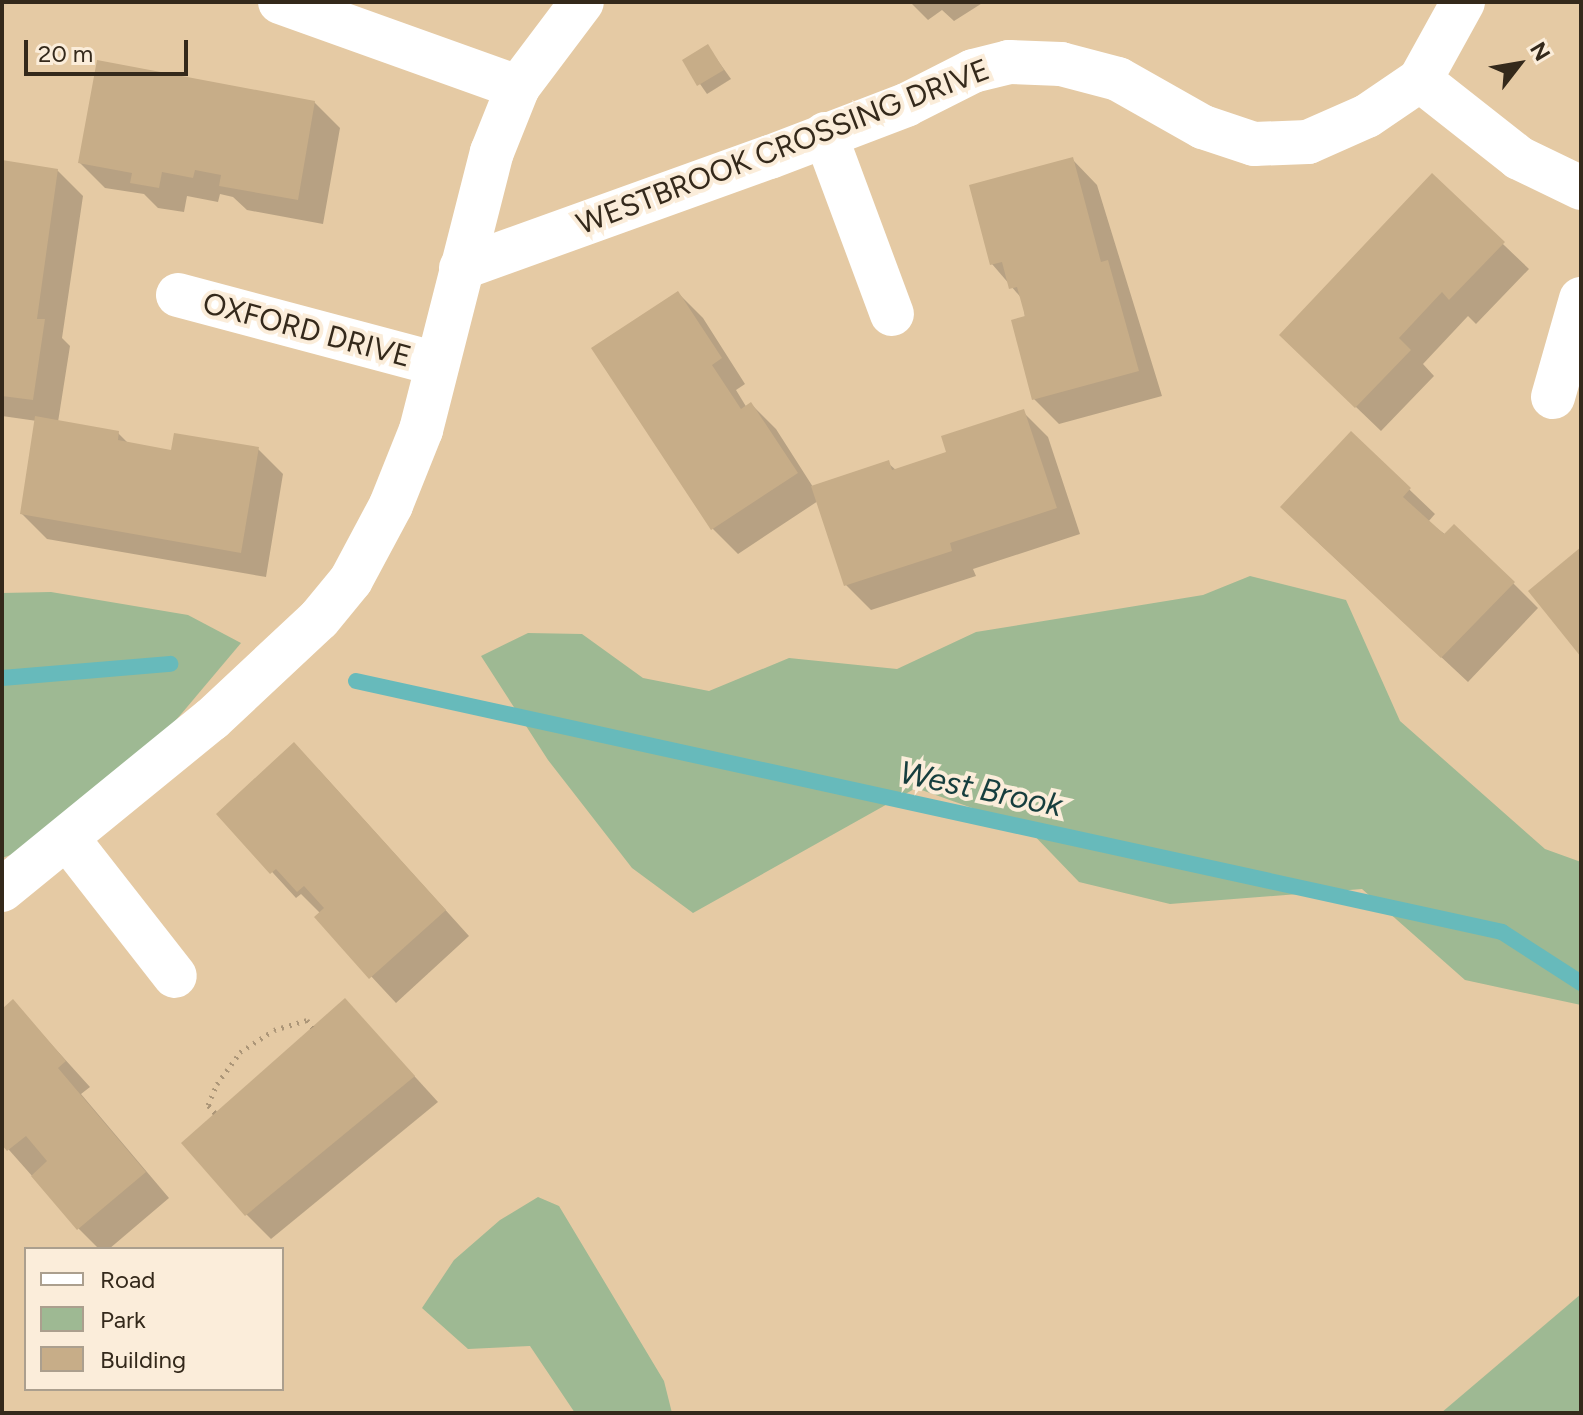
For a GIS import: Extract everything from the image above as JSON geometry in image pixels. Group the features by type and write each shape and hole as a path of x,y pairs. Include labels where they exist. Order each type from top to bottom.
{"street":[{"path":"2,890 212,719 319,619 351,580 391,505 421,430 492,152 518,87 582,2"},
{"name":"WESTBROOK CROSSING DRIVE","path":"461,268 906,105 973,71 1009,62 1050,62 1118,79 1203,127 1254,144 1308,142 1367,116 1420,80 1463,2"},
{"path":"292,3 518,87"},
{"path":"1420,80 1519,158 1581,188"},
{"path":"825,134 892,314"},
{"name":"OXFORD DRIVE","path":"178,295 437,364"},
{"path":"1553,397 1581,299"},
{"path":"67,838 175,976"}],"path":[{"path":"215,1113 208,1105 217,1084 240,1052 274,1030 307,1020 312,1027"}],"green space":[{"path":"1250,576 1346,600 1400,721 1545,849 1581,862 1581,1005 1465,980 1362,889 1170,904 1079,882 1026,827 916,788 693,913 632,868 548,760 481,656 528,633 582,634 643,678 709,691 789,658 897,669 976,632 1203,595"},
{"path":"51,592 188,615 241,643 118,789 44,843 2,858 2,593"},
{"path":"538,1197 559,1206 664,1381 672,1413 575,1413 530,1346 468,1349 422,1308 454,1260 500,1220"},
{"path":"1581,1294 1581,1413 1441,1413"}],"building":[{"path":"708,44 724,70 697,86 682,60"},
{"path":"97,60 315,101 298,200 219,186 221,175 195,170 193,178 162,172 159,188 130,183 132,173 78,163"},
{"path":"1073,157 1101,262 1108,260 1139,371 1032,400 1011,320 1025,316 1017,287 1009,289 1002,262 990,265 969,185"},
{"path":"2,160 58,169 37,319 45,319 33,400 2,396"},
{"path":"1432,173 1505,242 1449,300 1442,292 1399,338 1411,350 1355,408 1279,335"},
{"path":"678,291 722,358 712,365 741,409 751,402 798,473 711,530 591,348"},
{"path":"1024,409 1057,508 950,543 952,551 844,586 811,486 889,460 892,470 946,452 941,436"},
{"path":"35,416 119,431 118,440 171,450 174,433 259,447 241,553 20,514"},
{"path":"1351,431 1411,488 1403,497 1444,534 1454,524 1515,582 1441,658 1280,507"},
{"path":"1581,547 1581,657 1528,591"},
{"path":"294,742 446,910 369,979 314,917 324,908 304,886 297,892 276,869 270,874 216,814"},
{"path":"345,998 415,1076 245,1216 181,1143"},
{"path":"13,999 66,1061 58,1068 146,1172 77,1230 31,1176 47,1161 26,1136 7,1151 2,1145 2,1009"}],"waterway":[{"name":"West Brook","path":"2,678 170,664"},
{"name":"West Brook","path":"356,681 1502,932 1581,983"}]}
